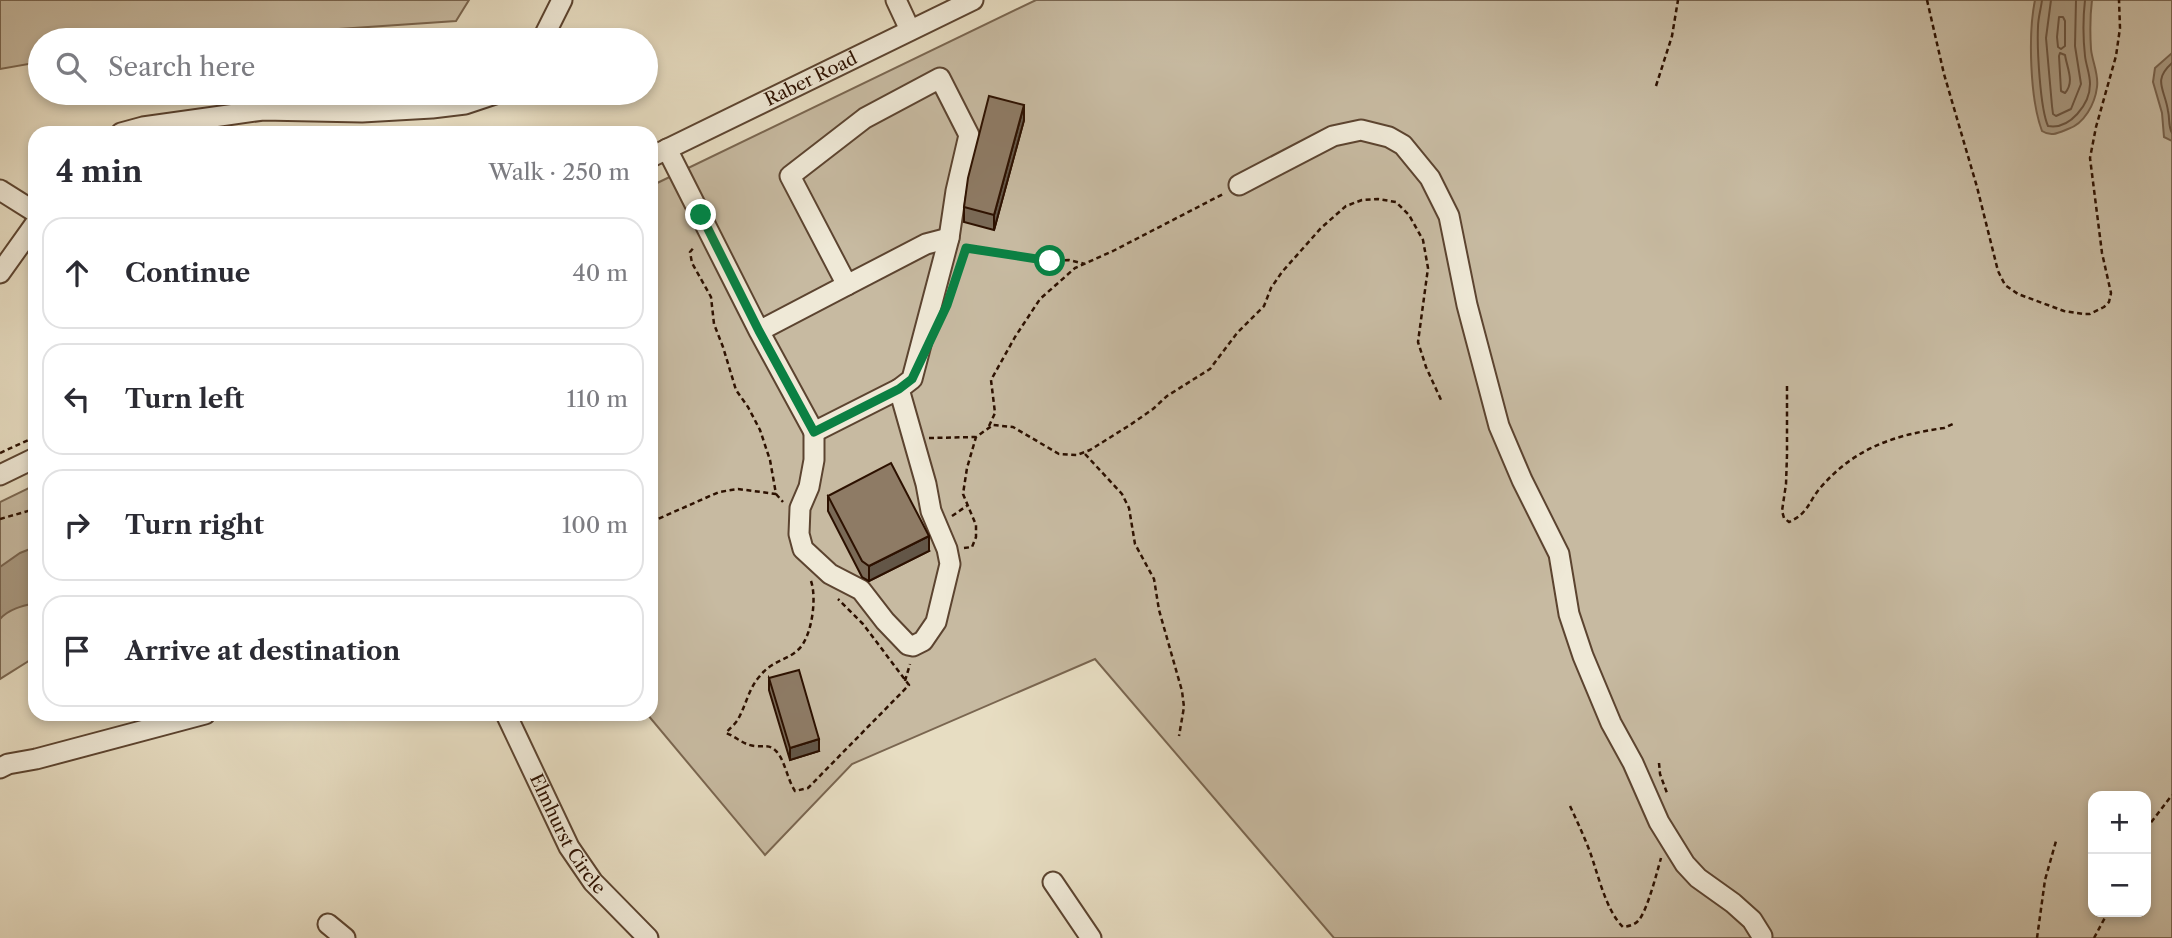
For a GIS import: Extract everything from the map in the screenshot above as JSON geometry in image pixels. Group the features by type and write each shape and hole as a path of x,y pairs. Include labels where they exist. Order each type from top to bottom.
{"street":[{"path":"548,28 562,0"},
{"path":"897,0 910,30"},
{"name":"Raber Road","path":"659,153 972,0"},
{"path":"814,432 899,389 912,379 948,238 969,135 940,78 865,118 790,176 847,285"},
{"path":"151,126 263,110 362,112 458,105"},
{"path":"1239,186 1333,136 1361,130 1389,137 1403,145 1430,178 1449,216 1467,305 1499,426 1559,554 1569,614 1611,723 1633,762 1667,836 1685,864 1698,878 1733,903 1767,937"},
{"path":"659,153 713,237 759,331 814,432 814,460 809,487 800,508 799,534 803,549 830,574 860,590 908,645 914,646 923,642 936,622 950,564 947,549 931,511 899,389"},
{"path":"0,190 28,208"},
{"path":"0,273 28,234"},
{"path":"759,331 926,244 948,238"},
{"path":"0,475 28,461"},
{"path":"0,768 179,721"},
{"name":"Elmhurst Circle","path":"509,721 569,847 593,882 648,938"},
{"path":"1053,882 1091,938"},
{"path":"328,924 345,938"}],"path":[{"path":"1656,86 1672,36 1678,0"},
{"path":"1927,0 1944,74 1998,271 2006,285 2018,293 2064,311 2083,314 2090,314 2104,307 2109,302 2111,293 2102,253 2090,158 2116,56 2120,28 2119,0"},
{"path":"955,545 972,547 976,537 976,525 963,494 976,437 988,427 995,413 991,380 1020,328 1040,299 1075,268 1239,186"},
{"path":"912,437 976,437 993,425 1013,427 1059,454 1084,453 1130,425 1167,396 1210,369 1237,333 1264,306 1282,272 1333,216 1346,206 1362,200 1396,202 1409,215 1423,240 1429,268 1418,342 1426,367 1443,402"},
{"path":"713,237 699,241 690,252 692,262 711,297 714,324 736,390 760,430 770,460 776,494 786,505"},
{"path":"963,259 966,248 1085,264"},
{"path":"1787,386 1786,484 1782,511 1789,522 1804,513 1820,488 1853,457 1888,440 1953,424"},
{"path":"0,453 28,439"},
{"path":"1084,453 1122,494 1129,508 1135,544 1154,579 1159,610 1182,691 1184,707 1179,736"},
{"path":"658,519 719,492 738,489 776,494"},
{"path":"947,525 952,516 968,505"},
{"path":"0,519 28,511"},
{"path":"805,571 815,595 810,624 801,648 771,664 761,674 751,687 737,721 726,733 742,743 757,747 770,746 778,752 795,791 808,788 909,685 863,624 833,594"},
{"path":"812,583 823,589"},
{"path":"1659,763 1669,799"},
{"path":"2151,822 2172,795"},
{"path":"1570,806 1611,908 1623,927 1632,926 1644,912 1667,836"},
{"path":"2037,938 2045,880 2056,841"},
{"path":"2094,938 2105,917"}],"shaded area":[{"path":"0,0 469,0 456,21 354,28 28,28 28,64 0,69"},
{"path":"1036,0 2172,0 2172,938 1334,938 1095,659 852,764 765,855 653,721 658,721 658,183"},
{"path":"28,488 28,661 0,679 0,502"}],"water":[{"path":"2035,0 2092,0 2091,43 2097,77 2096,93 2088,112 2079,123 2055,134 2042,131 2035,102 2031,48"},
{"path":"2172,53 2172,141 2164,137 2162,113 2153,82 2155,68"},
{"path":"28,550 28,605 12,610 0,619 0,567"}],"building":[{"path":"989,96 1024,105 994,215 964,207 968,178"},
{"path":"891,463 929,536 869,566 862,561 828,496"},
{"path":"799,670 819,739 790,748 769,678"}],"route":[{"path":"701,215 759,331 814,432 899,389 912,379 947,305 966,248 1050,261"}]}
